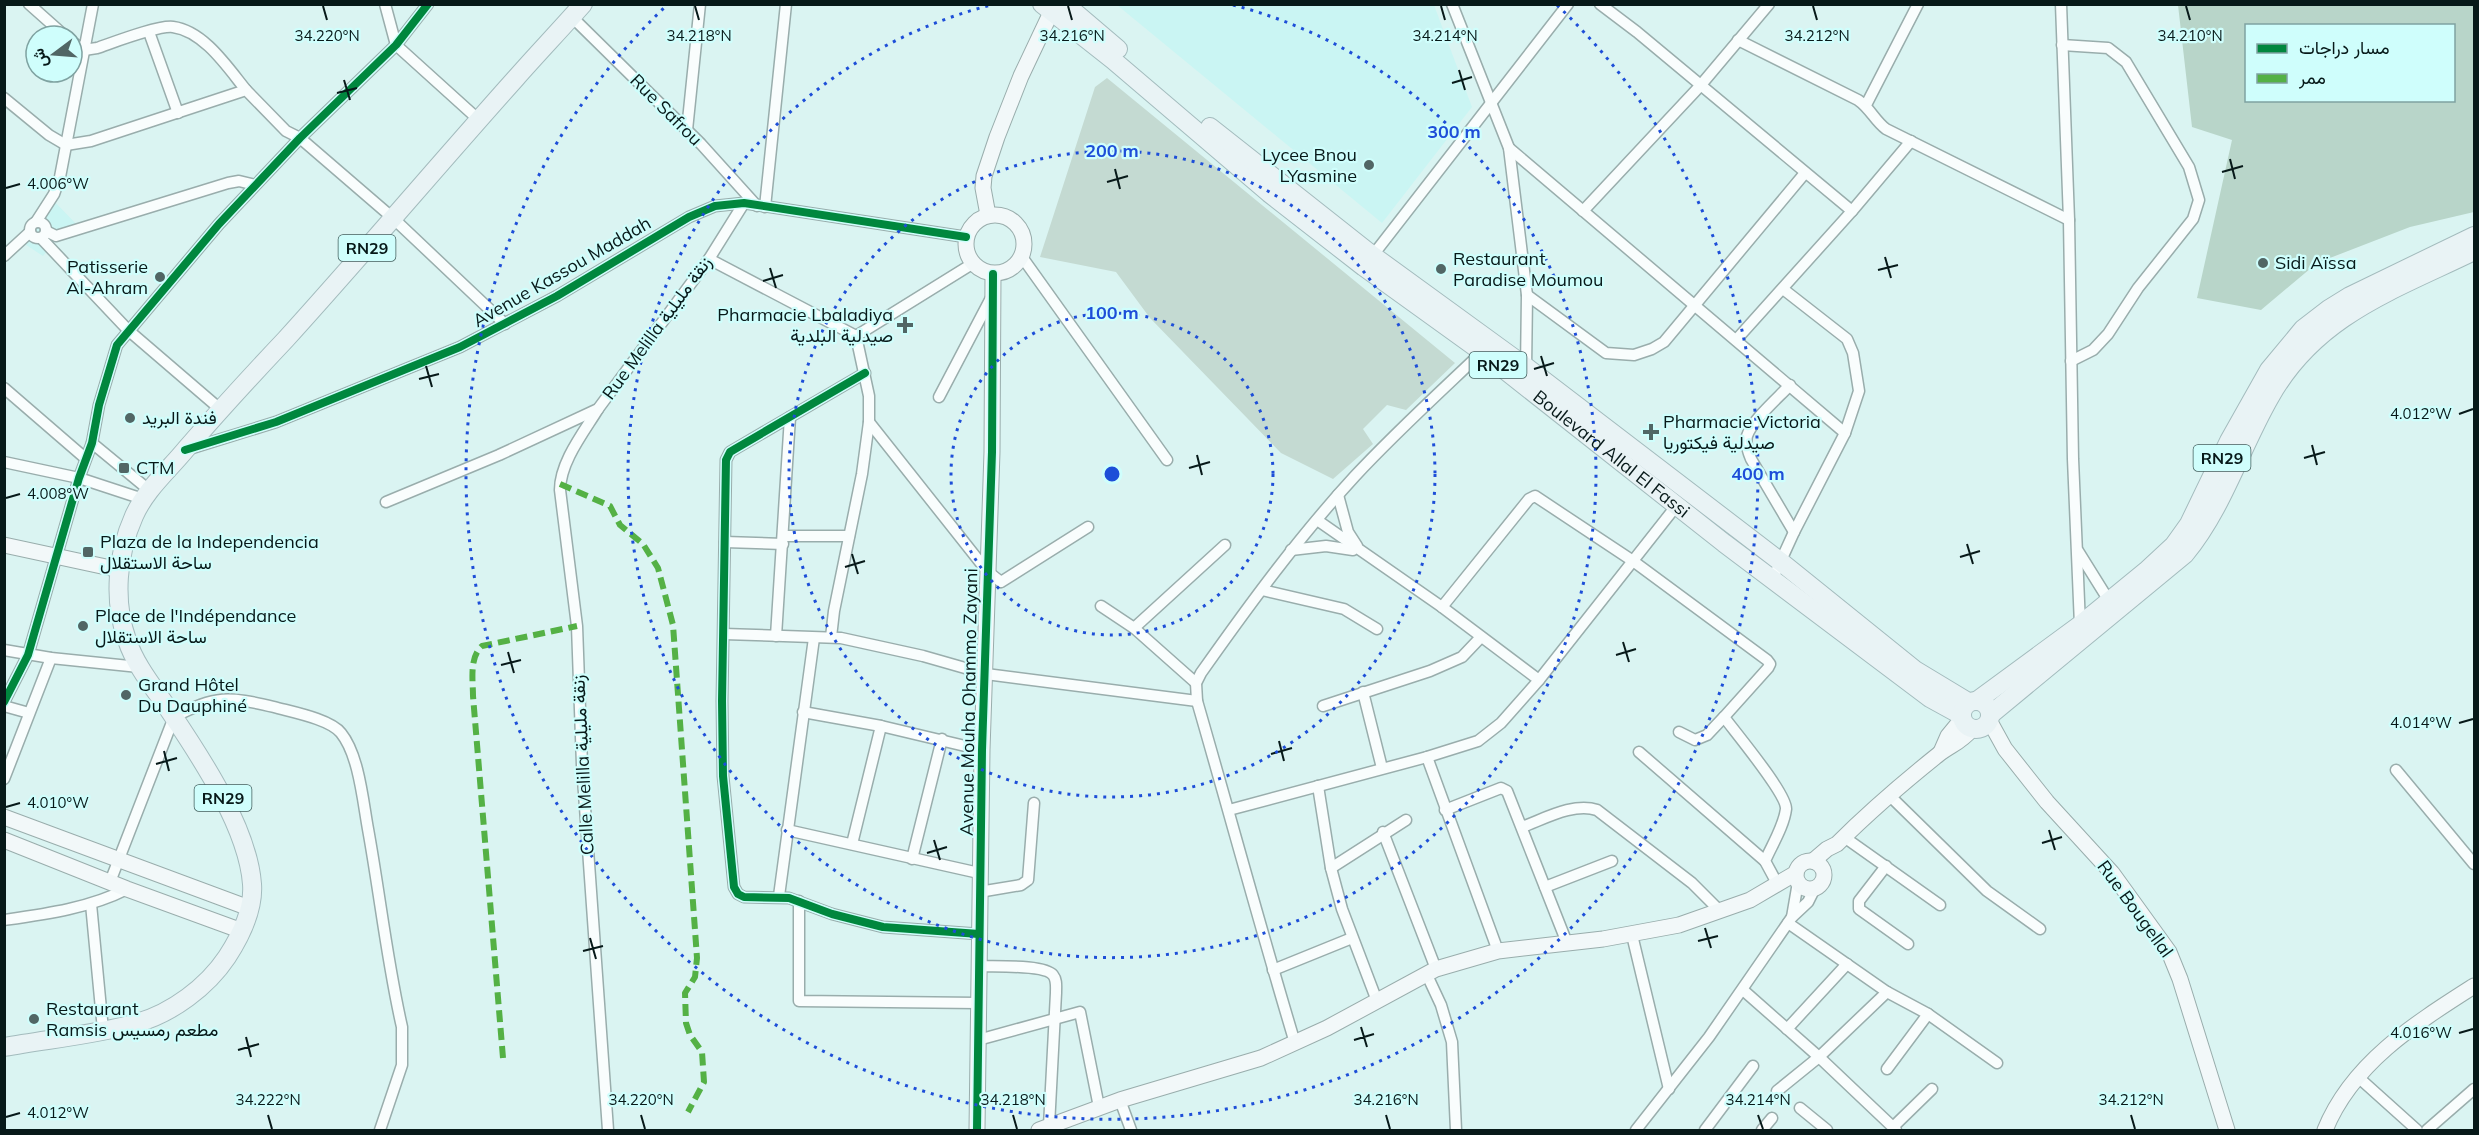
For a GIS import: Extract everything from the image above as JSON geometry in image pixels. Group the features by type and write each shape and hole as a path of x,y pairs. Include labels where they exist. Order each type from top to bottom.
{"main road":[{"path":"1082,4 1089,25"},
{"name":"Boulevard Allal El Fassi","path":"1054,7 1089,25 1368,261 1677,505 1777,570 1915,669 1975,716"},
{"name":"Boulevard Allal El Fassi","path":"1054,7 1269,193 1526,367 1777,570"},
{"name":"RN29","path":"4,1047 138,1023 167,1011 192,994 213,975 238,938 249,908 252,885 244,847 234,818 174,717 131,652 121,620 119,603 120,570 127,533 146,494 220,408 394,219 479,120 578,11"},
{"name":"RN29","path":"1975,716 2080,625 2113,606 2181,536 2263,380 2303,329 2350,296 2475,236"},
{"name":"RN29","path":"1975,716 2113,606 2177,562 2198,537 2227,485 2268,400 2295,359 2310,343 2336,322 2371,301 2475,251"}],"street":[{"path":"29,4 51,24"},
{"path":"93,4 84,50 171,26 193,35 219,58 279,125 300,138 394,219 505,324"},
{"path":"385,4 396,45 479,120"},
{"path":"29,713 4,704 28,655 85,458 92,443 110,364 117,345 255,185 396,45 428,4"},
{"path":"687,130 700,4"},
{"path":"761,206 786,4"},
{"path":"1452,4 1509,148 1527,295 1526,387"},
{"path":"1368,261 1492,105 1568,4"},
{"path":"1600,4 1637,32 1852,211"},
{"path":"1583,211 1700,86 1769,4"},
{"path":"1866,105 1918,4"},
{"path":"2061,4 2069,220 2073,459 2080,625"},
{"path":"988,215 983,188 988,166 1011,99 1054,7"},
{"name":"Rue Safrou","path":"578,11 687,130 761,206"},
{"path":"149,32 177,113"},
{"path":"1738,40 1866,105 1881,125 2069,220"},
{"path":"2062,45 2108,48 2126,62 2189,167 2199,200 2193,219 2138,288 2108,334 2093,350 2071,361"},
{"path":"4,256 33,227 54,194 60,177 78,84"},
{"path":"4,98 49,135 66,145 91,141 246,90"},
{"path":"1736,340 1852,211 1911,141"},
{"path":"1509,148 1845,433"},
{"path":"1527,295 1606,353 1634,355 1652,349 1664,342 1805,173"},
{"path":"44,234 56,236 228,183 238,181 255,185"},
{"name":"Avenue Kassou Maddah","path":"185,450 276,422 460,347 557,296 689,217 715,206 744,203 966,237"},
{"name":"Rue Melilla زنقة مليلية","path":"386,502 509,451 598,409 709,259 744,203"},
{"path":"988,215 1007,217 1015,223 1024,239 1022,257 1010,270 993,274 984,272 972,264 967,253 966,237 974,223 988,215"},
{"path":"33,227 42,223 44,234 128,330 220,408"},
{"path":"1022,257 1167,460"},
{"path":"709,259 856,336 869,396 869,422 862,474 831,637"},
{"path":"856,336 972,264"},
{"name":"Avenue Mouha Ohammo Zayani","path":"977,1131 979,873 992,452 993,274"},
{"path":"1777,570 1845,433 1859,391 1851,345 1847,339 1783,289"},
{"path":"939,397 992,296"},
{"path":"1295,1044 1197,701 1196,683 1291,550 1338,495 1387,443 1482,352"},
{"path":"865,373 735,449 728,456 722,701 723,777 734,887 738,894 744,897 779,896 832,914 883,927 979,934"},
{"path":"1790,385 1753,426 1747,436 1747,447 1751,459 1794,532"},
{"path":"4,388 85,458"},
{"name":"Calle Melilla زنقة مليلية","path":"598,409 571,454 560,484 577,626 582,765 608,1131"},
{"path":"776,636 790,417"},
{"path":"869,422 987,571 1001,582 1088,527"},
{"path":"92,443 146,494"},
{"path":"4,462 146,494"},
{"path":"1338,495 1348,532 1360,552"},
{"path":"1442,607 1535,496 1633,561 1770,664 1707,735 1695,740 1679,732"},
{"path":"1229,810 1478,741 1501,723 1539,680 1677,505"},
{"path":"1317,520 1442,607 1539,680"},
{"path":"725,542 849,536"},
{"path":"4,545 120,570"},
{"path":"1134,628 1225,545"},
{"path":"1291,550 1326,546 1360,552"},
{"path":"2078,551 2113,606"},
{"path":"1262,590 1344,609 1377,629"},
{"path":"1101,606 1134,628 1196,683"},
{"path":"724,633 831,637 912,654 986,674 1197,701"},
{"path":"1323,706 1430,671 1462,657 1481,637"},
{"path":"779,896 814,638"},
{"path":"4,650 51,658 139,667"},
{"path":"4,779 51,658"},
{"path":"1363,692 1382,768"},
{"path":"110,882 174,717 217,698 242,699 326,723 341,733 351,751 364,803 404,1044 402,1065 380,1131"},
{"path":"803,712 881,726 982,750"},
{"path":"1813,861 1841,840 1941,752 1948,736 1975,716"},
{"name":"Rue Bougellal","path":"1975,716 2005,749 2062,820 2112,873 2169,952 2180,979 2227,1131"},
{"path":"1724,717 1776,786 1785,803 1786,809 1765,861"},
{"path":"852,844 881,726"},
{"path":"912,859 942,739"},
{"path":"1639,752 1765,861 1778,885"},
{"path":"1427,757 1498,951"},
{"path":"2396,770 2475,864"},
{"path":"1318,786 1331,868 1352,938 1377,1001"},
{"path":"1445,810 1504,788 1522,826 1567,943"},
{"path":"1890,796 1987,891 2040,930"},
{"path":"979,892 1021,885 1028,880 1034,803"},
{"path":"1522,826 1588,806 1597,810 1692,883 1720,911"},
{"path":"4,817 249,908"},
{"path":"1331,868 1383,832 1406,820"},
{"path":"787,830 979,873"},
{"path":"1383,832 1432,972 1452,1042 1456,1131"},
{"path":"4,840 127,889 238,938"},
{"path":"1841,840 1886,866 1940,904"},
{"path":"1636,1131 1743,990 1790,920 1808,902 1815,888 1822,881 1824,872 1841,840"},
{"path":"1545,887 1612,861"},
{"path":"1790,920 1797,878 1804,862 1818,863 1824,872"},
{"path":"1886,866 1859,901 1859,909 1908,944"},
{"path":"978,966 1030,968 1050,972 1056,981 1044,1129 1120,1100 1261,1058 1295,1044 1432,972 1498,951 1632,935 1679,924 1750,900 1797,878"},
{"path":"1797,878 1806,888 1815,888"},
{"path":"4,920 90,904 105,900 127,889"},
{"path":"799,901 799,1001 978,1004"},
{"path":"90,904 102,1030"},
{"path":"1790,920 1887,992 1928,1014 1997,1063"},
{"path":"1632,935 1669,1089"},
{"path":"1273,970 1352,938"},
{"path":"1787,1029 1847,964"},
{"path":"2325,1131 2334,1111 2358,1077 2395,1040 2412,1026 2475,986"},
{"path":"1743,990 1819,1057 1894,1129 1932,1089"},
{"path":"1777,1091 1819,1057 1887,992"},
{"path":"978,1040 1054,1018 1082,1013 1099,1107"},
{"path":"1887,1069 1928,1014"},
{"path":"1705,1131 1753,1066"},
{"path":"2358,1077 2417,1131"},
{"path":"2427,1131 2475,1089"},
{"path":"1120,1100 1131,1131"},
{"path":"1800,1108 1827,1131"},
{"path":"1762,1131 1772,1118"}],"shaded area":[{"name":"Lycee Bnou LYasmine","path":"1117,5 1434,5 1472,107 1382,223"},
{"path":"51,198 80,228 61,233 43,256 20,241"}],"green space":[{"path":"2178,5 2474,5 2474,212 2410,227 2317,263 2261,310 2197,298 2232,140 2192,127"},
{"path":"1107,78 1455,363 1406,410 1387,405 1363,429 1373,444 1333,479 1281,453 1150,318 1116,272 1040,257 1095,87"}],"marked path":[{"path":"560,484 610,506 620,525 643,544 658,568 673,625 697,958 695,977 685,993 686,1023 690,1035 702,1052 704,1082 688,1112"},
{"path":"503,1058 473,696 473,663 482,646 577,626"}],"cycle path":[{"path":"4,702 28,655 79,478 92,443 99,405 117,345 219,224 300,138 396,45 428,4"},
{"path":"185,450 276,422 460,347 557,296 689,217 715,206 744,203 966,237"},
{"path":"977,1130 982,750 992,452 993,274"},
{"path":"865,373 730,452 726,460 723,776 734,887 738,894 744,897 789,898 832,914 883,927 979,934"}],"place":[{"name":"Lycee Bnou LYasmine","path":"1369,165"},
{"name":"Sidi Aïssa","path":"2263,263"},
{"name":"Restaurant Paradise Moumou","path":"1441,269"},
{"name":"Patisserie Al-Ahram","path":"160,277"},
{"name":"Pharmacie Lbaladiya صيدلية البلدية","path":"905,325"},
{"name":"فندة البريد","path":"130,418"},
{"name":"Pharmacie Victoria صيدلية فيكتوريا","path":"1651,432"},
{"name":"CTM","path":"124,468"},
{"name":"Plaza de la Independencia ساحة الاستقلال","path":"88,552"},
{"name":"Place de l'Indépendance ساحة الاستقلال","path":"83,626"},
{"name":"Grand Hôtel Du Dauphiné","path":"126,695"},
{"name":"Restaurant Ramsis مطعم رمسيس","path":"34,1019"}]}
